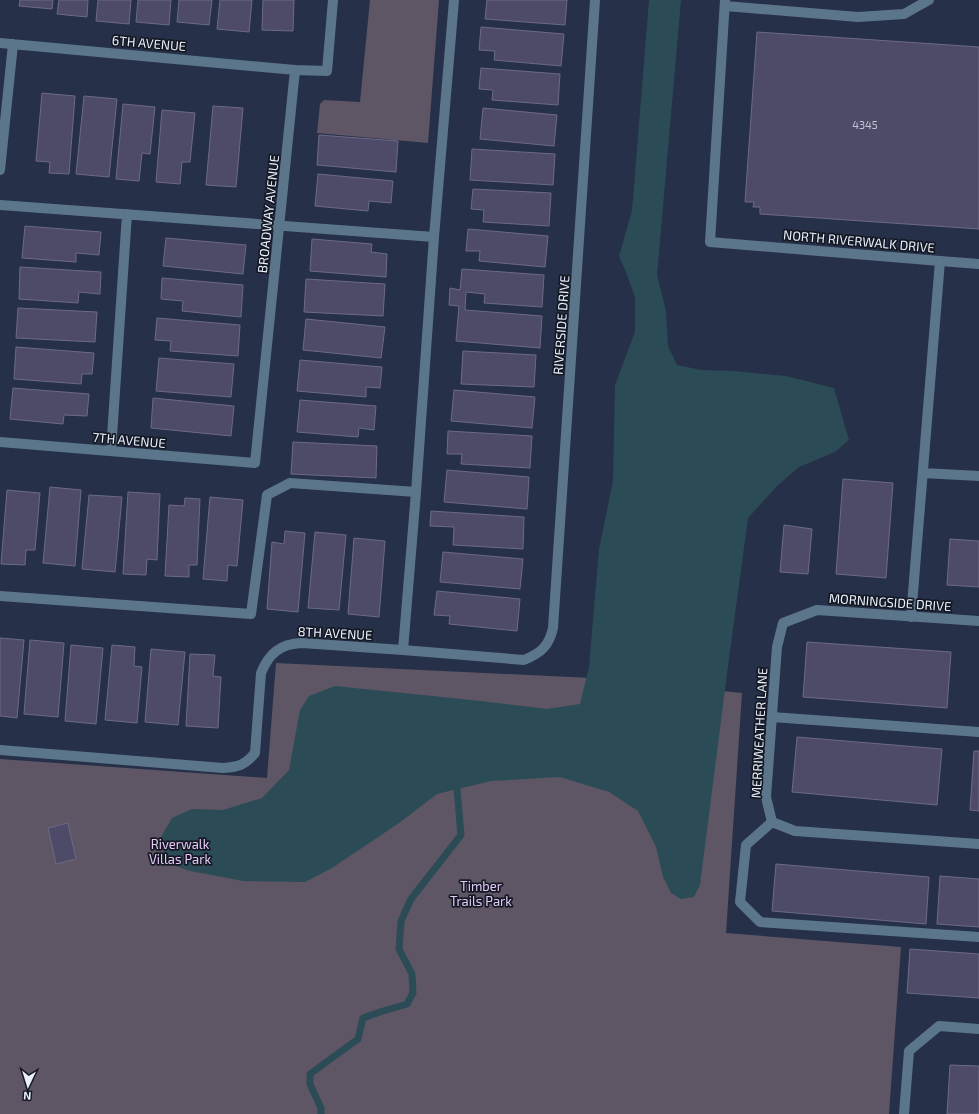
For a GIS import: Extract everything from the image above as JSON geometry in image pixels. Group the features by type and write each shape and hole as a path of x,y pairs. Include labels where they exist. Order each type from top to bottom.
{"street":[{"path":"296,70 327,71 333,0"},
{"path":"403,650 434,236 454,0"},
{"name":"RIVERSIDE DRIVE","path":"544,648 551,640 553,628 595,0"},
{"path":"725,3 858,17 904,14 929,0"},
{"name":"NORTH RIVERWALK DRIVE","path":"725,3 710,242 940,261 911,617"},
{"name":"6TH AVENUE","path":"0,43 296,70"},
{"path":"0,170 13,44"},
{"name":"BROADWAY AVENUE","path":"255,463 296,70"},
{"path":"0,205 434,236"},
{"path":"111,451 127,214"},
{"path":"940,261 979,264"},
{"name":"7TH AVENUE","path":"0,442 255,463"},
{"path":"923,473 979,476"},
{"path":"0,596 251,614 267,495 290,483 416,492"},
{"name":"MORNINGSIDE DRIVE","path":"800,616 817,610 979,621"},
{"name":"MERRIWEATHER LANE","path":"772,822 766,797 777,646 783,623 800,616"},
{"name":"8TH AVENUE","path":"0,750 223,768 235,767 242,765 255,753 261,673 265,663 278,649 293,644 302,644 403,650 524,660 534,656 544,648"},
{"path":"772,717 979,732"},
{"path":"979,844 795,831 772,822 746,845 740,902 760,922 979,937"},
{"path":"904,1114 909,1051 939,1026 979,1029"}],"green space":[{"path":"370,0 439,0 428,143 317,133 320,104 324,100 360,102"},
{"name":"Timber Trails Park","path":"276,663 591,678 742,693 726,933 901,947 889,1114 0,1114 0,759 267,778"}],"water":[{"path":"649,0 681,0 657,275 666,311 668,346 677,365 701,370 734,371 786,376 834,388 849,440 835,452 799,467 777,486 748,518 700,885 694,897 681,899 671,893 663,877 656,847 638,811 609,792 560,777 491,781 437,794 399,823 332,868 305,882 243,881 190,871 165,862 161,837 172,818 192,809 223,810 262,798 289,770 300,710 309,696 335,686 547,709 580,704 589,667 599,549 613,481 615,385 635,332 635,297 619,256 632,211"}],"building":[{"path":"20,0 53,0 52,9 19,6"},
{"path":"59,0 88,0 87,17 57,14"},
{"path":"98,0 131,0 129,24 96,21"},
{"path":"138,0 171,0 169,25 136,22"},
{"path":"179,0 212,0 209,25 177,22"},
{"path":"220,0 252,0 249,32 217,29"},
{"path":"263,0 294,0 293,31 262,30"},
{"path":"487,0 567,0 565,25 485,19"},
{"path":"481,27 564,34 561,66 494,60 495,51 479,50"},
{"path":"757,32 979,47 979,229 760,214 760,207 753,207 754,202 745,202"},
{"path":"481,68 560,74 558,105 492,100 493,90 479,89"},
{"path":"42,93 75,96 69,174 49,173 50,162 36,161"},
{"path":"84,96 117,99 109,177 76,174"},
{"path":"123,104 155,107 150,154 142,153 139,181 116,179"},
{"path":"213,106 243,108 236,187 206,185"},
{"path":"483,108 557,115 554,146 480,139"},
{"path":"162,110 195,113 190,162 182,162 180,184 156,182"},
{"path":"319,135 398,141 396,172 317,165"},
{"path":"472,149 555,154 553,185 470,180"},
{"path":"318,174 393,181 391,203 369,201 368,211 315,206"},
{"path":"473,189 551,193 549,226 483,222 484,210 471,209"},
{"path":"25,226 101,232 99,255 76,253 76,262 22,258"},
{"path":"468,229 548,236 545,267 479,261 480,251 466,251"},
{"path":"166,238 246,245 243,274 163,266"},
{"path":"312,239 372,244 371,252 387,254 386,277 310,271"},
{"path":"20,267 101,272 100,294 79,292 78,303 19,299"},
{"path":"462,269 544,275 542,307 484,303 485,294 466,292 465,310 542,316 540,348 456,341 459,306 449,305 450,288 460,290"},
{"path":"162,278 243,285 241,317 182,311 183,301 161,299"},
{"path":"306,279 385,284 383,316 304,312"},
{"path":"18,308 97,312 95,342 16,338"},
{"path":"157,318 240,325 238,356 170,351 171,341 155,340"},
{"path":"306,319 385,327 381,358 303,350"},
{"path":"16,347 94,353 92,374 82,374 81,384 14,379"},
{"path":"463,351 536,355 534,387 461,384"},
{"path":"159,358 234,364 231,397 156,391"},
{"path":"300,360 382,367 380,388 366,387 366,397 297,391"},
{"path":"13,388 89,394 87,416 64,415 63,424 10,419"},
{"path":"454,390 535,397 532,428 451,421"},
{"path":"153,398 234,406 231,436 151,428"},
{"path":"300,400 376,406 374,430 359,428 358,437 297,432"},
{"path":"448,431 532,436 530,468 461,464 462,454 447,454"},
{"path":"293,442 377,446 376,478 291,474"},
{"path":"447,470 529,477 527,509 444,502"},
{"path":"843,479 893,483 886,578 836,574"},
{"path":"50,487 81,490 75,566 43,563"},
{"path":"7,490 40,493 35,550 26,550 25,565 1,564"},
{"path":"128,492 160,494 157,560 147,559 146,575 123,574"},
{"path":"89,495 122,497 115,572 82,569"},
{"path":"210,497 243,500 237,566 228,565 227,581 203,579"},
{"path":"185,498 200,499 197,565 189,565 189,577 165,576 169,505 184,506"},
{"path":"431,511 524,517 523,549 453,545 454,527 430,526"},
{"path":"784,525 812,529 808,574 780,572"},
{"path":"285,531 305,533 298,612 267,609 272,542 284,544"},
{"path":"315,532 346,535 339,610 308,608"},
{"path":"354,538 385,541 379,617 348,614"},
{"path":"950,539 979,541 979,587 947,585"},
{"path":"443,552 523,559 520,589 440,582"},
{"path":"437,591 520,599 517,631 449,624 450,616 434,615"},
{"path":"0,638 24,640 17,718 0,716"},
{"path":"30,640 64,643 58,717 24,714"},
{"path":"807,642 951,652 947,708 803,697"},
{"path":"71,645 103,648 96,724 65,721"},
{"path":"112,645 135,647 134,666 142,667 137,723 105,720"},
{"path":"151,649 185,652 178,725 145,722"},
{"path":"190,654 215,655 213,676 221,677 218,728 186,726"},
{"path":"797,737 942,749 937,805 792,792"},
{"path":"974,751 979,751 979,811 970,810"},
{"path":"68,823 76,859 56,864 48,828"},
{"path":"776,864 929,877 926,924 772,911"},
{"path":"940,876 979,879 979,927 937,924"},
{"path":"910,949 979,954 979,998 907,993"},
{"path":"950,1065 979,1066 979,1114 947,1114"}],"waterway":[{"path":"321,1114 321,1108 310,1084 310,1074 358,1039 363,1018 407,1004 413,993 412,974 399,949 401,921 411,899 461,835 457,789 460,780"}],"park label":[{"name":"Riverwalk Villas Park","path":"180,852"}]}
